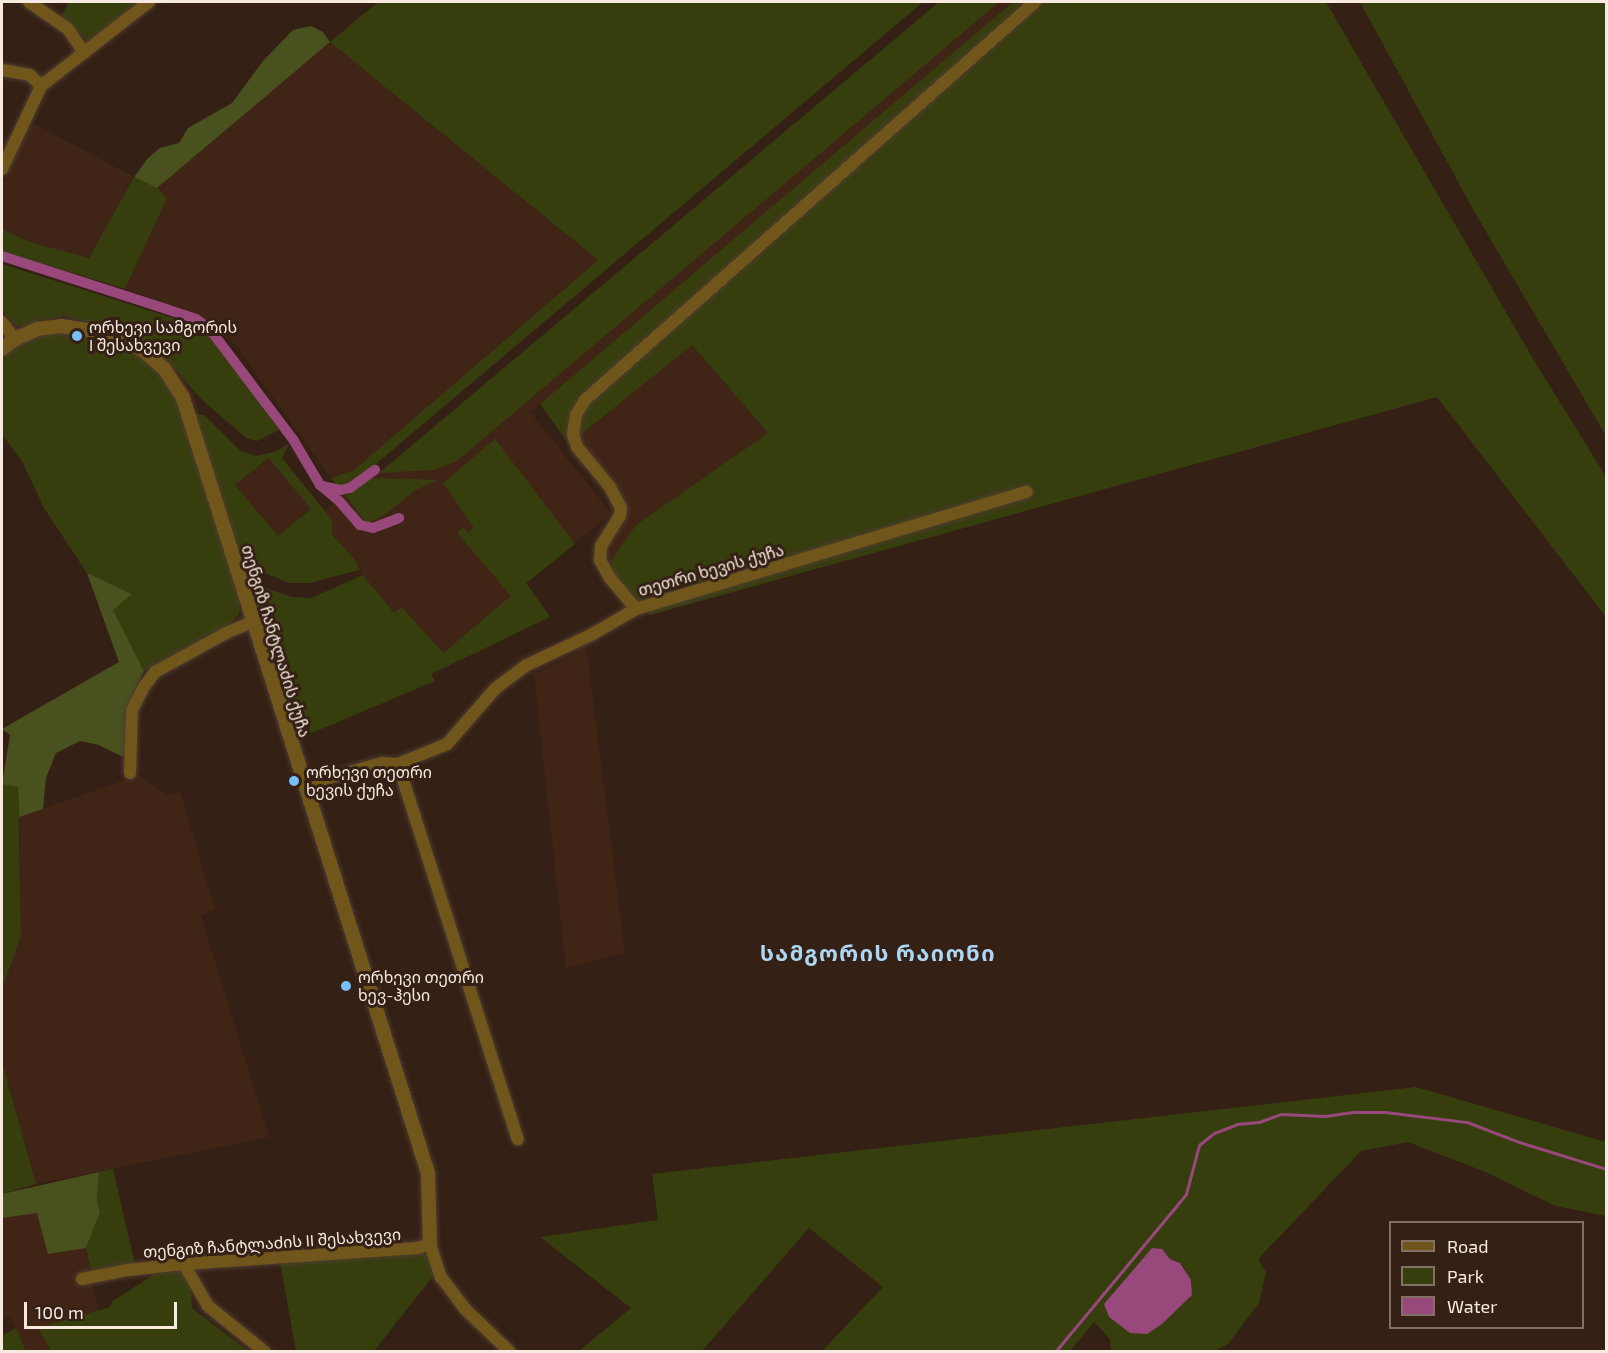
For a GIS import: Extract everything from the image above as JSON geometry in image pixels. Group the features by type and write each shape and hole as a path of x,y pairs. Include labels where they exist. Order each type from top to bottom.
{"street":[{"path":"29,2 68,29 84,52"},
{"path":"2,169 41,86 149,2"},
{"path":"636,609 610,578 600,560 601,546 620,516 621,508 610,487 577,447 573,434 576,415 585,400 1035,2"},
{"path":"2,70 30,75 41,86"},
{"path":"2,322 15,339"},
{"name":"თენგიზ ჩანტლაძის ქუჩა","path":"2,349 15,339 37,329 61,326 101,332 143,350 165,370 183,398 428,1173 430,1244 441,1277 465,1309 510,1352"},
{"name":"თეთრი ხევის ქუჩა","path":"303,782 318,781 382,764 398,764 447,744 496,688 525,666 591,635 636,609 1027,492"},
{"path":"130,773 132,710 143,688 155,672 226,633 252,622"},
{"path":"398,764 519,1139"},
{"name":"თენგიზ ჩანტლაძის II შესახვევი","path":"82,1280 116,1272 184,1264 417,1248 430,1244"},
{"path":"184,1264 208,1306 265,1352"}],"shaded area":[{"path":"998,2 1016,2 530,412 611,513 443,653 402,607 394,613 359,570 356,561 311,509 278,537 235,485 289,444 282,458 325,511 342,495 357,490 379,473 444,465"},
{"path":"330,42 598,260 354,470 331,478 234,343 214,325 194,313 125,289 167,198 157,188"},
{"path":"29,121 134,177 89,258 30,242 2,229 2,185"},
{"path":"692,345 768,433 636,525 613,573 607,563 606,546 617,508 569,444"},
{"path":"586,647 625,953 566,968 534,674"},
{"path":"139,775 167,795 180,792 215,909 201,916 269,1137 36,1184 2,1062 2,989 21,936 19,817"},
{"path":"37,1212 48,1254 86,1248 98,1311 39,1328 51,1351 26,1351 11,1318 2,1317 2,1218"}],"green space":[{"path":"69,2 141,2 89,42 61,17"},
{"path":"378,2 923,2 364,474 349,485 337,485 331,478 354,470 598,260 330,42"},
{"path":"939,2 999,2 457,461 433,470 379,473"},
{"path":"1013,2 1326,2 1532,357 1606,477 1606,617 1437,397 650,615 613,573 612,560 619,549 636,525 768,433 692,345 569,444 540,404"},
{"path":"1360,2 1606,2 1606,436 1474,211"},
{"path":"311,26 323,32 330,42 157,188 134,177 148,158 160,148 179,143 188,128 232,103 263,61 293,30"},
{"path":"134,177 157,188 167,198 125,289 2,251 2,229 30,242 89,258"},
{"path":"2,264 192,324 213,338 279,430 257,441 246,438 201,399 173,367 145,346 112,329 64,316 35,321 22,327 16,326 2,310"},
{"path":"61,332 99,340 139,356 162,376 176,398 240,602 239,614 232,622 144,671 113,610 131,594 87,573 44,508 23,463 2,434 2,357 17,342 41,334"},
{"path":"194,414 204,415 241,451 256,456 274,452 289,444 282,458 332,520 332,534 356,561 359,570 310,583 289,583 265,573 238,547","holes":["269,458 311,509 278,536 235,485"]},
{"path":"495,439 575,544 526,583 550,617 431,674 435,681 293,741 246,576 266,588 292,597 311,598 363,575 394,613 402,607 443,653 511,596 457,533 463,527 468,533 474,528 443,483"},
{"path":"371,478 437,480 414,491 387,513 367,524 346,496"},
{"path":"87,573 132,594 113,610 144,671 125,711 127,759 99,745 80,741 56,753 46,778 43,809 19,817 18,787 2,784 10,735 2,729 119,662"},
{"path":"2,784 18,787 21,936 2,989"},
{"path":"2,1062 36,1184 2,1194"},
{"path":"1416,1087 1606,1142 1606,1216 1556,1206 1483,1171 1408,1142 1361,1151 1258,1259 1266,1272 1259,1303 1228,1344 1214,1351 1111,1351 1110,1339 1094,1322 1070,1351 822,1351 883,1287 809,1228 702,1351 579,1351 631,1308 540,1237 658,1220 652,1174","holes":["1162,1249 1170,1259 1180,1263 1191,1280 1192,1295"]},
{"path":"113,1169 135,1264 91,1272 86,1248 100,1212 97,1200 99,1172"},
{"path":"99,1172 97,1200 100,1212 86,1248 48,1254 37,1213 2,1218 2,1194"},
{"path":"424,1252 430,1256 434,1275 374,1351 296,1351 280,1262"},
{"path":"190,1269 192,1308 248,1351 51,1351 38,1328 110,1307 113,1301 153,1275"},
{"path":"16,1328 26,1351 2,1351 2,1336"}],"water":[{"path":"1152,1248 1162,1249 1170,1259 1180,1263 1191,1280 1192,1295 1162,1324 1147,1334 1130,1333 1109,1317 1104,1304"}],"waterway":[{"path":"2,256 196,319 209,328 294,441 320,485 340,502 360,525 373,528 399,518"},
{"path":"322,486 341,490 350,488 375,470"},
{"path":"1055,1352 1186,1194 1199,1145 1214,1133 1237,1124 1259,1122 1281,1114 1325,1116 1355,1112 1385,1112 1467,1122 1519,1142 1606,1169"}],"place":[{"name":"ორხევი სამგორის I შესახვევი","path":"77,336"},
{"name":"ორხევი თეთრი ხევის ქუჩა","path":"294,781"},
{"name":"ორხევი თეთრი ხევ-ჰესი","path":"346,986"}],"district":[{"name":"სამგორის რაიონი","path":"878,953"}]}
